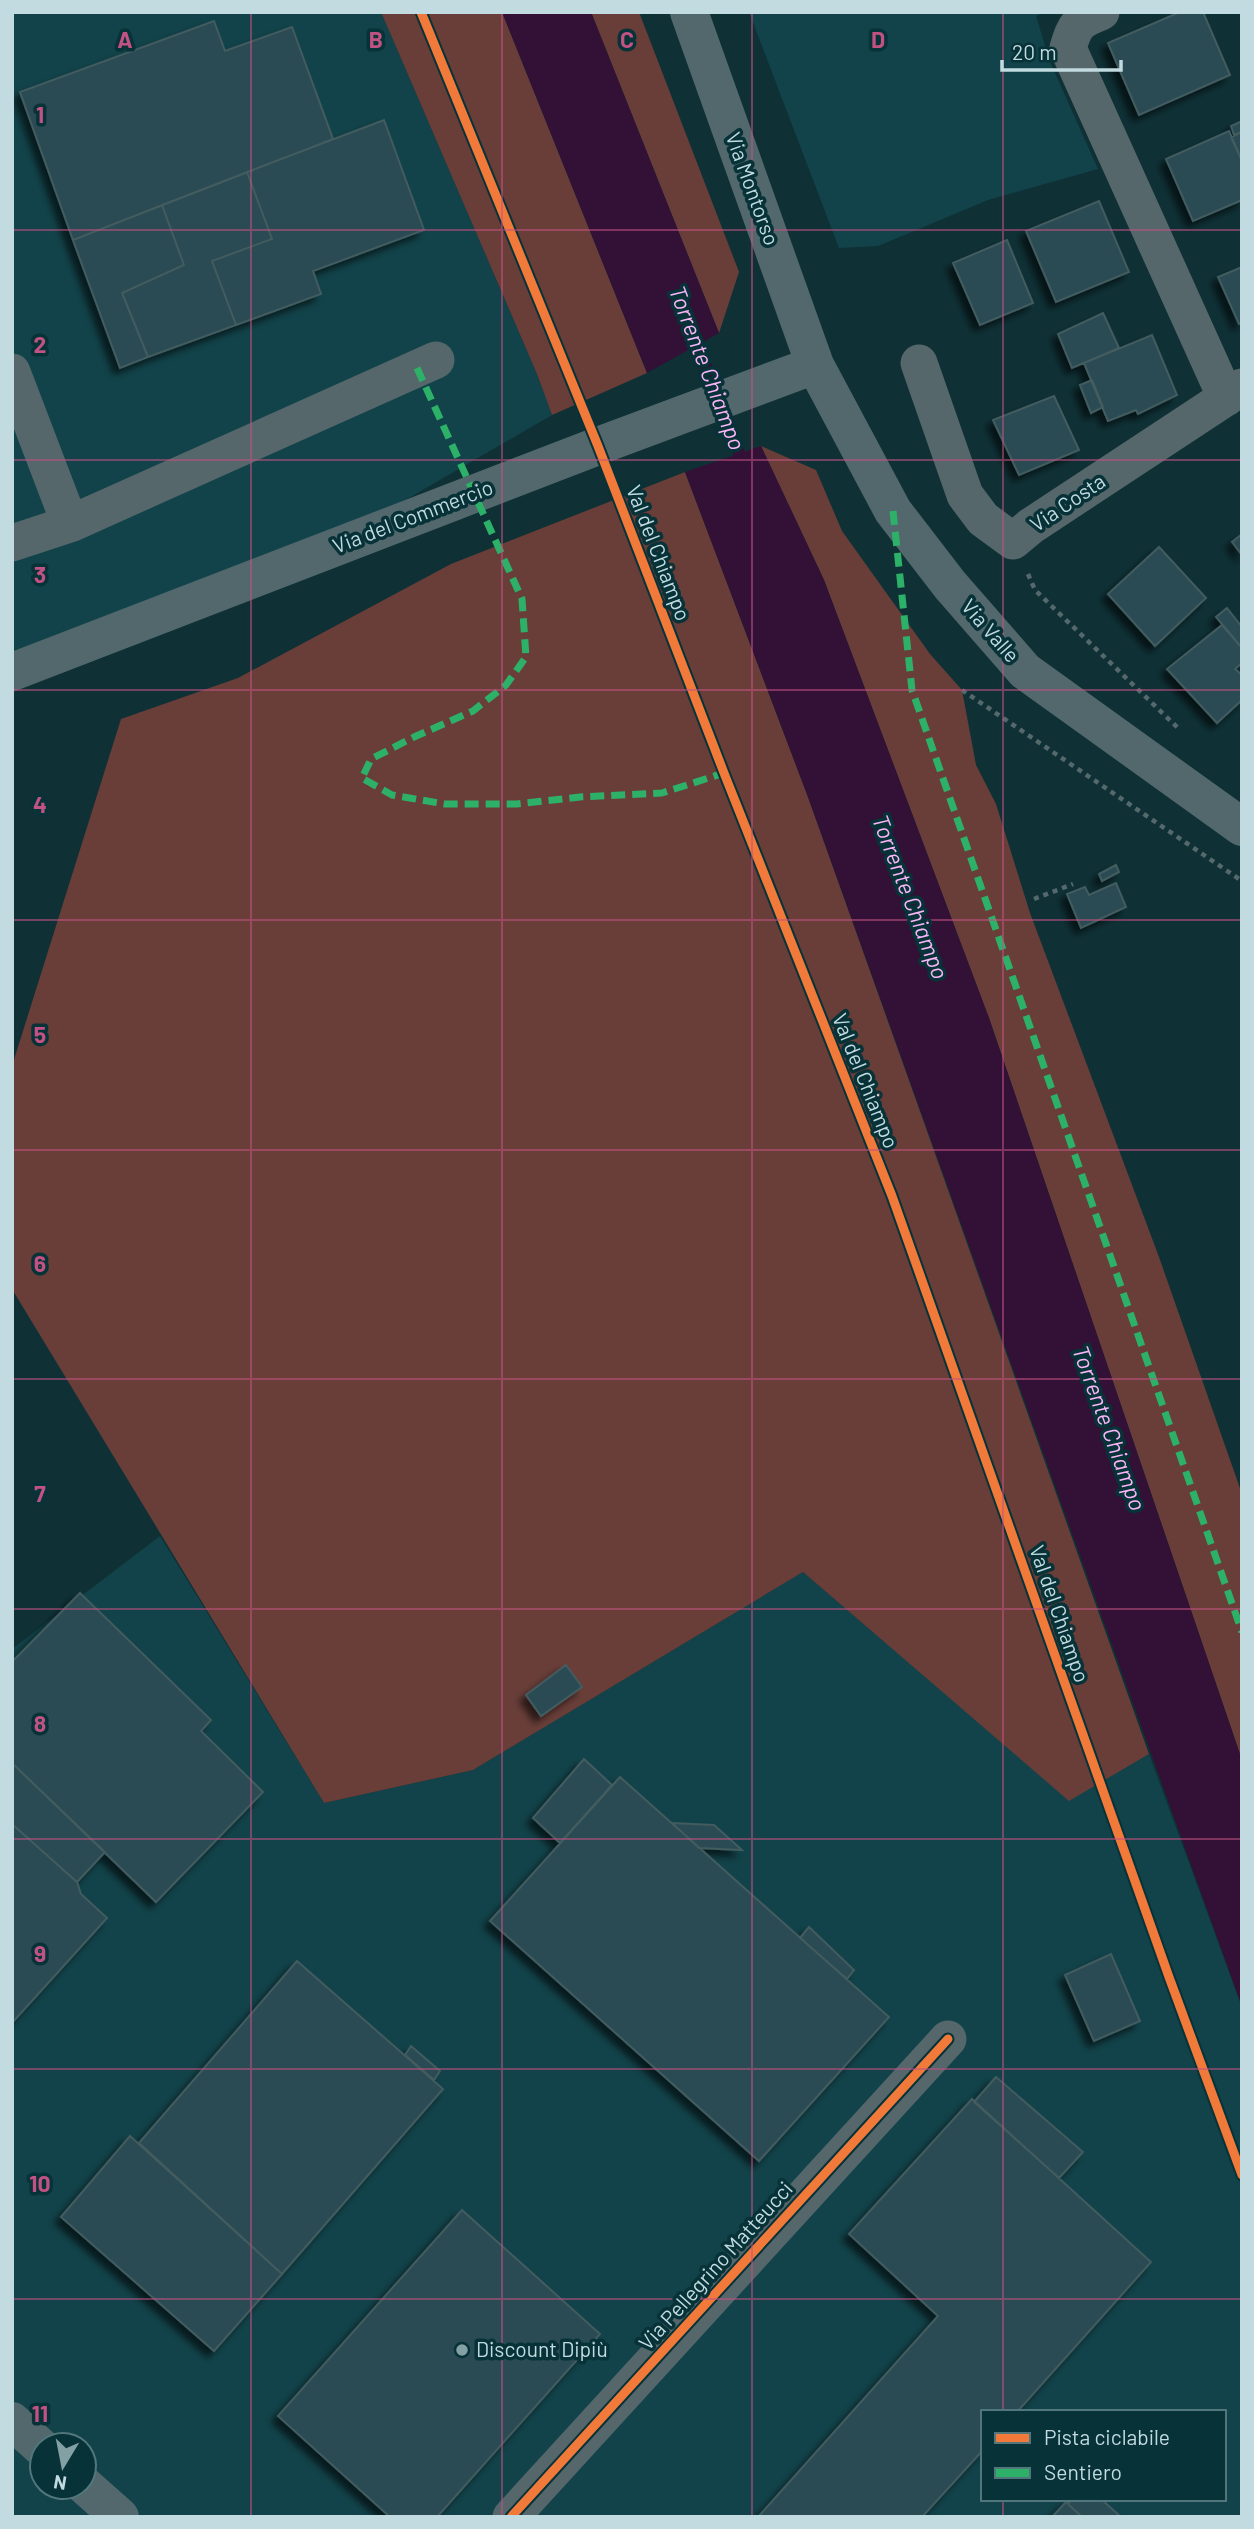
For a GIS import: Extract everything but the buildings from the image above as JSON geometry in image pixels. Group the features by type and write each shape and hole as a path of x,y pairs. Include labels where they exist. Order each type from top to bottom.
{"main road":[{"name":"Via Montorso","path":"688,12 815,365"},
{"name":"Via del Commercio","path":"12,672 815,365"},
{"name":"Via Valle","path":"815,365 893,511 950,585 1025,671 1242,827"},
{"path":"12,2421 28,2435"},
{"path":"98,2497 120,2517"}],"street":[{"name":"Via Costa","path":"919,363 965,495 983,519 1013,541 1031,526 1234,392 1068,48 1074,28 1084,19 1101,12"},
{"path":"12,543 70,524 436,360"},
{"path":"12,372 70,524"},
{"name":"Via Pellegrino Matteucci","path":"511,2517 948,2039"}],"path":[{"path":"1013,541 1035,590 1183,733"},
{"path":"962,690 1242,881"},
{"path":"1034,899 1073,884"}],"shaded area":[{"path":"12,12 381,12 537,374 552,415 214,611 12,682"},
{"path":"381,12 502,12 647,373 552,415 537,374"},
{"path":"591,12 639,12 739,272 719,333"},
{"path":"749,12 1044,12 1036,16 1050,62 1098,169 988,200 878,246 839,248"},
{"path":"761,446 816,470 842,531 930,654 962,690 976,765 996,804 1030,913 1159,1257 1242,1494 1242,1760 989,1018 824,580"},
{"path":"685,472 808,797 1149,1754 1069,1801 803,1572 473,1770 324,1803 12,1289 12,1066 121,719 238,678 451,564"},
{"path":"160,1536 324,1803 473,1770 803,1572 1069,1800 1149,1754 1242,2007 1242,2517 12,2517 12,1649"}],"water":[{"path":"502,12 591,12 719,333 647,373"},
{"path":"761,446 824,580 989,1018 1242,1760 1242,2007 808,797 685,472"}],"waterway":[{"name":"Torrente Chiampo","path":"692,329 745,469"}],"marked path":[{"path":"417,368 522,599 526,657 506,685 473,711 371,759 362,778 392,795 445,804 517,804 580,797 662,793 724,773"},
{"path":"893,511 912,690 1242,1632"}],"cycle path":[{"name":"Val del Chiampo","path":"421,12 598,446 892,1196 1242,2175"},
{"path":"511,2517 948,2039"}],"place":[{"name":"Discount Dipiù","path":"462,2350"}]}
